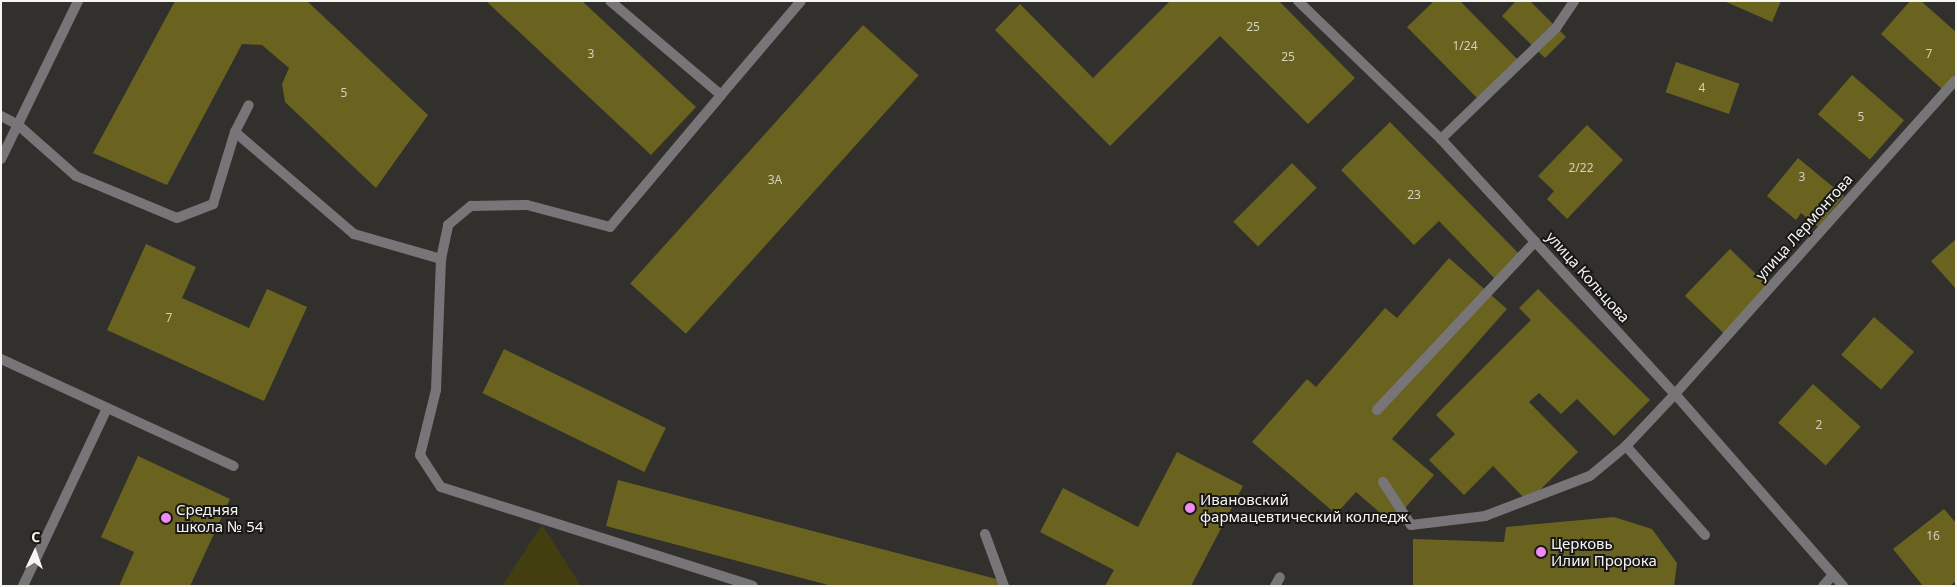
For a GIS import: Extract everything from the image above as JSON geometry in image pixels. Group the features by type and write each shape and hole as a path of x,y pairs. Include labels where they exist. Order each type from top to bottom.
{"street":[{"path":"1,159 78,1"},
{"path":"610,1 721,95"},
{"path":"753,586 441,487 420,455 436,390 441,259 448,225 471,206 527,205 610,227 801,1"},
{"name":"улица Кольцова","path":"1298,1 1441,139 1675,394 1843,586"},
{"path":"1441,139 1556,28 1574,1"},
{"name":"улица Лермонтова","path":"1383,482 1411,525 1485,516 1590,476 1626,446 1675,394 1956,80"},
{"path":"1,116 17,124 76,176 177,218 213,204 234,132 248,105"},
{"path":"234,132 354,234 441,259"},
{"path":"1377,410 1535,242"},
{"path":"1,359 234,466"},
{"path":"22,586 107,408"},
{"path":"1626,446 1705,535"},
{"path":"985,534 1004,586"},
{"path":"1823,586 1833,575"}],"shaded area":[{"path":"542,525 581,586 502,586"}],"building":[{"path":"175,1 307,1 428,115 376,188 285,102 282,84 289,68 262,45 242,44 167,185 93,153"},
{"path":"486,1 582,1 696,107 651,155"},
{"path":"1170,1 1279,1 1355,78 1308,124 1220,36 1110,146 995,30 1020,4 1093,78"},
{"path":"1434,1 1460,1 1522,64 1482,103 1407,27"},
{"path":"1516,1 1530,1 1566,37 1545,58 1502,16"},
{"path":"1724,1 1781,1 1772,22"},
{"path":"1910,1 1921,1 1956,32 1956,73 1942,89 1881,34"},
{"path":"863,25 919,75 686,334 630,284"},
{"path":"1676,62 1739,84 1729,114 1666,92"},
{"path":"1852,75 1904,120 1870,160 1818,114"},
{"path":"1390,122 1523,258 1498,282 1439,221 1414,245 1341,170"},
{"path":"1587,125 1623,160 1567,219 1547,199 1554,191 1538,176"},
{"path":"1798,158 1844,196 1818,227 1801,213 1796,220 1767,196"},
{"path":"1292,163 1317,188 1258,246 1233,222"},
{"path":"1956,239 1956,289 1931,261"},
{"path":"146,244 196,267 182,298 249,328 267,289 307,307 264,401 107,330"},
{"path":"1730,249 1769,287 1724,333 1685,296"},
{"path":"1449,258 1507,309 1392,439 1434,475 1392,523 1356,492 1336,514 1252,442 1307,379 1316,387 1385,308 1397,318"},
{"path":"1538,289 1650,400 1614,436 1577,399 1561,414 1539,393 1529,402 1578,452 1528,502 1493,466 1464,495 1429,460 1455,434 1436,415 1531,320 1519,308"},
{"path":"1874,317 1914,352 1881,390 1841,355"},
{"path":"504,349 666,428 644,472 483,393"},
{"path":"1813,384 1861,427 1826,465 1778,423"},
{"name":"Ивановский фармацевтический колледж","path":"1177,452 1243,486 1191,586 1105,586 1114,570 1040,532 1063,488 1138,527"},
{"name":"Средняя школа № 54","path":"138,456 230,499 190,586 119,586 134,552 101,537"},
{"path":"618,480 1004,581 1003,586 832,586 606,526"},
{"path":"1944,509 1956,523 1956,581 1950,586 1923,586 1893,549"},
{"name":"Церковь Илии Пророка","path":"1614,517 1652,529 1677,563 1674,586 1413,586 1413,539 1504,542 1506,527"}],"place":[{"name":"Ивановский фармацевтический колледж","path":"1190,508"},
{"name":"Средняя школа № 54","path":"166,518"},
{"name":"Церковь Илии Пророка","path":"1541,552"}]}
